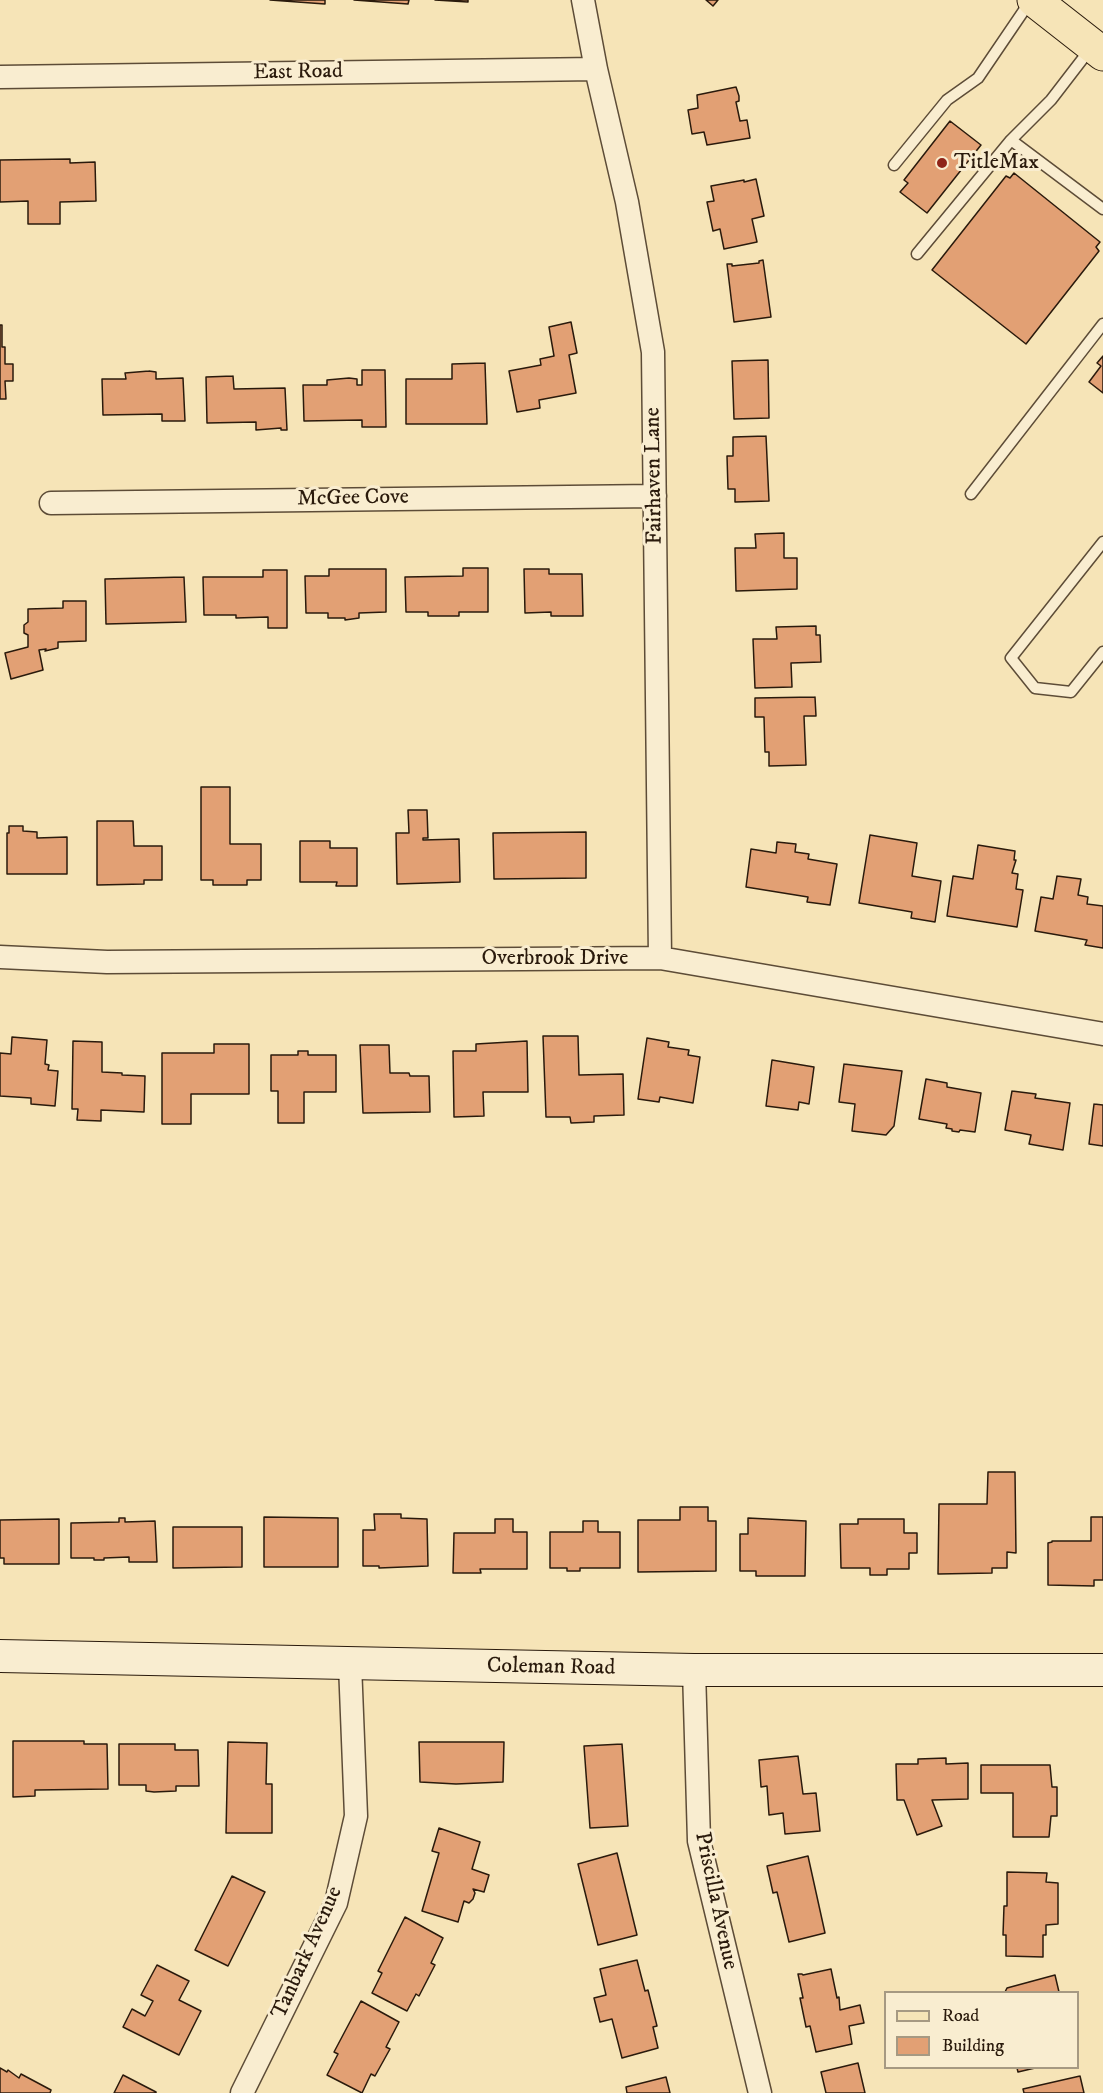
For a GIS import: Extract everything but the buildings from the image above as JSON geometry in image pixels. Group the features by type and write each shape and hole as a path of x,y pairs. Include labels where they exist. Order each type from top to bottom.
{"main road":[{"path":"1032,0 1098,50"},
{"path":"1065,0 1098,50"},
{"name":"Coleman Road","path":"0,1656 694,1670 1103,1670"}],"street":[{"name":"Fairhaven Lane","path":"584,0 596,69 627,202 653,352 660,958"},
{"name":"East Road","path":"0,77 596,69"},
{"name":"McGee Cove","path":"51,503 655,495"},
{"name":"Overbrook Drive","path":"0,957 107,962 660,958 1103,1034"},
{"name":"Tanbark Avenue","path":"242,2093 336,1902 356,1816 350,1664"},
{"name":"Priscilla Avenue","path":"694,1670 699,1840 760,2093"}],"lane":[{"path":"894,165 946,100 978,78 1032,0"},
{"path":"917,254 1011,140 1098,50"},
{"path":"1011,140 1103,209"},
{"path":"971,494 1103,324"},
{"path":"1103,542 1011,658 1035,688 1071,692 1103,652"}],"place":[{"name":"TitleMax","path":"942,163"}]}
